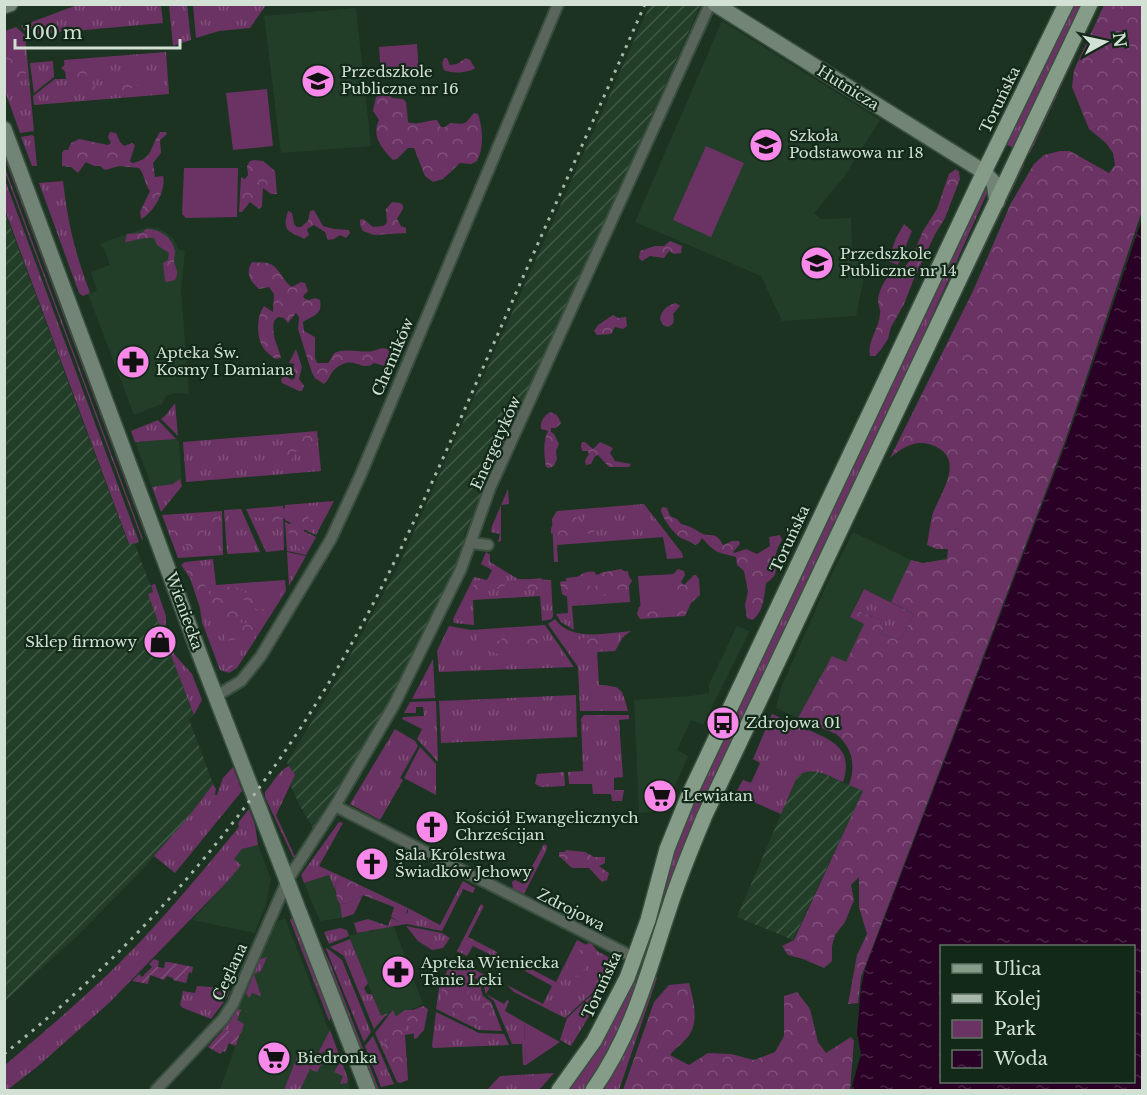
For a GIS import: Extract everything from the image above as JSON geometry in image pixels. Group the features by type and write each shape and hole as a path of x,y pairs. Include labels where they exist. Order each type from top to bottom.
{"main road":[{"name":"Toruńska","path":"559,1090 581,1061 607,1018 635,958 648,920 661,866 688,797 1066,4"},
{"path":"592,1090 615,1055 634,1017 679,878 705,815 1090,4"}],"street":[{"path":"4,6 10,4"},
{"name":"Chemików","path":"216,696 236,686 253,668 331,539 558,4"},
{"name":"Energetyków","path":"287,881 335,806 394,705 461,569 490,488 710,4"},
{"name":"Hutnicza","path":"715,4 984,172"},
{"name":"Wieniecka","path":"4,129 216,696 368,1090"},
{"path":"984,172 994,183 996,202"},
{"path":"471,543 488,545"},
{"name":"Zdrojowa","path":"335,806 635,958"},
{"name":"Ceglana","path":"156,1090 229,1010 287,881"}],"shaded area":[{"path":"650,5 700,6 464,535 466,551 383,713 313,828 290,784 295,775 287,763 338,678 401,561"},
{"name":"Przedszkole Publiczne nr 16","path":"356,8 371,146 281,153 264,16"},
{"name":"Szkoła Podstawowa nr 18","path":"722,21 880,120 844,177 814,213 821,219 851,218 852,249 861,250 863,283 856,316 782,321 761,276 635,222"},
{"path":"4,210 128,543 134,542 153,592 148,594 194,715 189,719 213,784 190,815 143,869 74,939 5,1001"},
{"path":"148,227 165,232 174,239 178,249 185,251 181,290 189,394 175,393 166,396 162,404 134,415 88,294 97,291 91,272 110,265 104,248 99,244"},
{"path":"176,439 179,442 182,481 152,487 135,442"},
{"path":"853,532 911,560 891,602 863,589 850,617 864,624 846,663 832,656 798,718 776,708 781,688 827,584"},
{"path":"737,626 750,631 703,725 691,720 677,750 688,756 664,811 639,813 634,700 709,693 709,684"},
{"path":"806,771 816,771 863,791 793,940 737,917 797,777"},
{"path":"258,845 271,879 266,904 255,933 192,920 228,881 239,864 234,859 242,849"},
{"path":"329,875 340,904 342,918 320,921 304,883"},
{"path":"285,918 348,1079 350,1090 220,1089 240,1034 223,1030 238,1009 272,930 278,921"},
{"path":"384,927 394,927 423,1004 396,1017 381,1016 349,936"}],"green space":[{"path":"80,4 161,5 163,23 28,35 21,26"},
{"path":"193,4 266,5 250,28 219,31 196,38"},
{"path":"169,5 187,5 191,40 173,46"},
{"path":"1072,5 1082,5 1014,148 1005,144"},
{"path":"1099,5 1030,153 1026,155 1093,13"},
{"path":"1104,5 1142,5 1142,211 1065,441 861,977 858,1003 848,1004 857,955 867,934 859,907 859,877 851,885 854,900 845,922 835,935 832,961 824,968 788,955 782,946 794,940 863,791 849,785 852,758 842,739 836,734 798,718 832,656 846,662 864,624 850,617 854,609 885,622 881,634 900,640 914,614 891,602 911,560 923,563 947,559 948,549 937,549 927,545 933,513 949,476 948,458 932,445 920,443 904,448 890,458 973,291 1011,203 1034,164 1044,155 1070,151 1109,173 1115,165 1113,153 1106,143 1089,129 1072,87 1074,70"},
{"path":"16,27 25,35 34,131 20,133 5,91 5,31"},
{"path":"5,35 12,36 15,45 23,51 26,74 10,82 4,77"},
{"path":"417,44 419,73 381,76 379,47"},
{"path":"166,52 169,94 34,105 33,96 55,79 66,79 64,60"},
{"path":"444,58 447,58 450,65 457,64 466,58 475,68 464,72 447,71 444,70 442,64"},
{"path":"53,61 54,77 34,93 30,63"},
{"path":"81,63 86,67 87,80 97,87 91,95 79,85 73,87 70,85 69,75 61,68 66,64"},
{"path":"124,71 132,73 141,80 139,84 127,91 116,89 110,96 104,92 106,82 115,80"},
{"path":"267,89 273,146 233,150 226,93"},
{"path":"388,92 392,98 403,99 406,102 408,122 412,123 437,120 441,127 445,127 450,123 464,123 474,113 478,114 482,138 477,161 471,164 460,163 443,179 433,182 425,176 414,148 408,148 393,160 379,142 376,131 379,120 373,111 376,97"},
{"path":"110,132 116,133 124,146 132,143 135,145 130,161 132,163 147,156 160,132 167,134 160,140 161,153 153,163 155,177 163,176 163,188 150,212 141,219 140,212 150,191 139,168 119,166 105,170 86,162 78,173 71,167 62,166 62,153 68,150 71,143 79,139 108,145 111,143 108,137"},
{"path":"34,136 37,166 32,166 21,137"},
{"path":"4,146 147,532 146,537 5,159"},
{"path":"706,146 744,163 711,237 673,220"},
{"path":"250,161 263,161 275,171 277,194 271,194 263,188 262,206 259,209 250,202 242,212 239,212 241,177 245,179 248,175 247,166"},
{"path":"1023,161 1024,165 837,555 836,554"},
{"path":"5,168 143,539 142,540 5,172"},
{"path":"184,168 238,168 237,217 186,218 182,214"},
{"path":"956,169 960,179 945,218 935,234 904,304 891,327 888,339 875,356 870,356 870,345 879,319 878,300 881,288 894,270 901,272 911,259 923,231 937,209 949,174"},
{"path":"5,180 139,542 134,544 133,542 129,544 5,210"},
{"path":"63,181 73,238 90,293 83,296 79,293 39,183"},
{"path":"988,184 988,191 923,336 694,827 648,947 682,825"},
{"path":"392,202 403,205 397,219 401,226 406,228 406,233 374,235 363,231 360,220 363,219 373,227 387,223 386,209"},
{"path":"314,210 323,226 349,230 350,233 346,238 340,235 328,240 325,232 314,225 307,229 309,235 304,239 288,230 286,218 288,211 292,213 294,224 301,227 308,221 310,211"},
{"path":"904,224 912,231 898,265 888,261"},
{"path":"146,229 161,232 171,242 175,251 174,261 177,272 175,280 165,281 163,263 168,260 169,253 157,245 154,238 125,242 127,234 142,233"},
{"path":"670,241 682,246 681,253 674,254 669,251 664,258 650,256 642,261 639,258 640,251 655,246 664,246"},
{"path":"252,262 271,264 292,287 301,282 305,283 308,291 303,296 305,299 320,300 319,312 303,322 304,331 315,337 317,363 328,363 335,353 341,351 369,351 384,348 388,349 389,356 385,366 374,363 366,366 343,364 333,371 324,384 312,373 298,329 299,317 296,313 288,323 284,318 278,317 274,321 274,336 281,358 275,359 261,344 258,328 264,306 273,312 274,294 269,287 259,289 251,280 249,270"},
{"path":"676,303 680,306 673,314 673,323 668,327 663,325 660,319 663,311"},
{"path":"613,315 618,318 626,317 627,326 623,329 615,327 611,334 597,335 594,331 598,325"},
{"path":"296,349 302,367 299,379 304,386 302,391 282,383 281,380 284,375 292,380 295,378 295,375 289,372 295,364 289,363"},
{"path":"175,403 178,436 161,419"},
{"path":"550,412 557,415 561,423 556,428 551,428 559,444 556,451 557,459 554,466 549,468 546,467 544,454 548,431 541,429 541,426 543,419"},
{"path":"158,420 176,439 135,442 131,431"},
{"path":"317,431 321,471 186,482 183,442"},
{"path":"306,433 319,439 316,446 301,445 289,463 284,462 292,436"},
{"path":"582,442 593,449 600,442 613,448 610,453 615,461 631,464 629,467 609,467 598,455 591,464 586,465 585,461 589,454 588,451 582,451"},
{"path":"180,479 182,486 161,512 152,487 173,484"},
{"path":"508,489 509,504 501,505"},
{"path":"334,501 316,535 285,520 285,505"},
{"path":"644,504 682,553 683,558 667,559 663,537 557,545 558,562 554,562 552,519 557,511"},
{"path":"501,505 501,541 498,542 500,534 491,532"},
{"path":"280,506 289,511 295,509 301,511 310,506 313,513 308,520 317,516 319,521 313,528 305,529 301,534 300,542 305,549 299,549 287,528 292,521 289,517 271,522 264,518 252,517 254,510 260,509 268,512"},
{"path":"283,506 284,550 266,552 246,509"},
{"path":"667,508 670,516 681,524 703,534 717,537 723,545 739,541 740,544 734,553 746,549 757,554 770,546 769,537 780,535 782,540 776,555 776,571 766,583 764,598 756,617 752,620 747,618 745,605 748,591 744,571 737,565 736,557 716,551 702,538 695,545 681,538 665,521 661,509"},
{"path":"241,509 260,552 228,554 227,552 224,510"},
{"path":"591,510 601,516 598,527 592,533 574,536 551,533 551,528 564,511 574,511 578,521 585,519"},
{"path":"222,511 223,555 178,558 162,515"},
{"path":"217,515 220,525 204,531 198,553 192,552 185,544 172,540 170,532 173,526 178,527 181,534 185,534 197,519"},
{"path":"285,522 316,537 306,555 287,551"},
{"path":"287,552 306,556 289,586"},
{"path":"486,552 490,555 490,562 518,579 551,580 552,619 542,621 540,596 473,600 474,625 454,623 453,619 474,577 487,580 492,570 481,564"},
{"path":"213,559 216,585 285,580 286,591 237,668 229,673 220,670 202,622 190,578 181,565 185,562"},
{"path":"191,564 202,569 202,579 209,594 217,589 234,586 246,593 257,590 263,598 277,581 285,583 281,594 268,600 265,608 260,611 241,599 240,622 258,620 260,627 243,648 231,669 224,669 240,643 238,639 226,641 225,625 219,619 210,618 207,614 186,567"},
{"path":"621,569 632,581 624,595 613,589 599,596 584,590 570,597 562,594 560,582 572,582 582,574 595,572 596,576 586,584 588,586 610,584 613,581 611,578 602,578 600,573"},
{"path":"678,569 684,571 685,575 681,582 684,585 694,575 699,579 700,595 691,603 685,616 640,619 637,614 639,607 644,605"},
{"path":"628,571 630,602 572,606 574,630 561,622 556,614 568,613 566,578"},
{"path":"676,574 679,609 641,612 638,576"},
{"path":"541,578 546,583 545,590 542,592 532,591 523,586 524,580"},
{"path":"478,581 492,584 511,581 514,584 512,587 505,585 502,589 490,588 475,592 474,583"},
{"path":"155,584 166,616 165,640 148,594 153,592 151,585"},
{"path":"864,589 914,614 900,640 881,634 885,622 854,609"},
{"path":"555,619 570,631 580,633 601,634 631,631 623,637 615,651 597,652 599,685 613,686 620,690 628,711 580,711 578,667 548,624"},
{"path":"545,625 574,667 439,672 437,651 449,626 471,630"},
{"path":"508,631 541,631 544,646 541,653 534,658 525,656 511,644 498,654 478,646 478,636 483,633 498,641"},
{"path":"613,634 619,641 615,645 603,648 594,657 587,657 580,651 577,643 581,638"},
{"path":"169,641 175,655 192,674 202,700 194,715 166,642"},
{"path":"433,659 435,698 412,699"},
{"path":"576,695 577,737 441,743 439,701"},
{"path":"436,701 438,762 417,739 422,729 402,719 403,717 424,716 423,707 416,707 416,713 404,713 410,702"},
{"path":"772,714 828,739 840,749 846,762 843,782 814,771 802,773 797,777 781,814 735,794 743,780 751,783 760,763 753,759"},
{"path":"584,715 629,715 629,719 619,720 623,777 614,778 614,790 624,790 622,801 612,801 611,794 593,794 592,784 569,784 568,772 583,771 581,719"},
{"path":"395,729 415,741 418,746 400,778 403,780 380,820 350,804"},
{"path":"420,747 436,764 436,795 404,778"},
{"path":"289,766 295,775 276,815 295,857 265,797 265,792 276,777"},
{"path":"233,767 242,791 175,873 154,856 190,815 213,784 216,789 215,795 217,795 223,778"},
{"path":"564,772 565,786 541,787 535,784 537,774"},
{"path":"249,809 255,825 258,845 242,849 234,859 241,865 228,881 109,1003 37,1067 5,1090 5,1065 89,992 137,945 239,827 238,823"},
{"path":"339,822 343,823 319,866 343,877 335,884 336,892 329,875 304,883 301,875"},
{"path":"544,844 547,846 546,851 524,894 513,889 512,882 515,880 523,884"},
{"path":"566,850 585,852 594,857 605,857 605,863 599,866 609,873 607,880 602,882 589,868 572,868 559,856 559,852"},
{"path":"343,877 408,908 404,920 400,922 391,917 394,907 363,895 348,903 340,904 335,884"},
{"path":"463,881 475,888 473,893 463,889 442,931 406,924 357,933 354,923 368,919 388,926 391,918 400,922 408,912 408,908 440,925"},
{"path":"363,895 354,914 342,918 340,904 348,903"},
{"path":"481,904 484,906 468,937 497,952 495,957 473,946 467,956 457,951"},
{"path":"294,915 332,1015 329,1021 290,920"},
{"path":"406,926 442,933 450,938 443,948 432,950 418,941"},
{"path":"340,928 347,930 349,936 329,944 324,932"},
{"path":"318,938 330,963 379,1090 374,1090"},
{"path":"350,939 368,983 364,988 367,994 372,994 381,1016 388,1013 374,1029 344,956 330,947"},
{"path":"577,940 614,962 606,980 565,1018 514,992 507,985 543,1004 552,986 525,971 527,967 556,982"},
{"path":"588,943 592,944 597,951 596,958 579,976 572,977 567,973 570,958"},
{"path":"326,949 342,960 371,1032 364,1042"},
{"path":"267,957 261,971 254,974 261,996 252,993 249,998 246,993 260,959"},
{"path":"154,959 159,961 158,967 164,968 165,962 169,962 193,967 192,973 189,972 186,983 167,976 164,980 150,975 148,984 132,981 139,974 142,977 152,967 149,964"},
{"path":"453,959 491,978 493,982 486,994 483,983 451,963"},
{"path":"459,965 471,966 475,977 464,1006 468,1008 484,1001 491,1004 490,1014 484,1019 475,1021 465,1019 441,999 447,974"},
{"path":"449,967 480,985 483,996 491,1002 502,1031 479,1030 436,1009 439,988"},
{"path":"636,974 640,976 629,1006 617,1035 601,1063 584,1090 568,1090 605,1036"},
{"path":"655,976 657,978 619,1090 604,1090 637,1026"},
{"path":"607,981 571,1046 560,1040 567,1018"},
{"path":"689,983 694,1008 693,1028 688,1037 670,1055 689,1065 708,1053 731,1054 754,1060 775,1052 784,1036 784,996 797,992 810,1009 818,1042 826,1053 851,1037 854,1041 850,1090 623,1090 654,1002 669,985"},
{"path":"197,986 230,991 226,999 221,998 224,1002 211,1019 180,1005 183,991 195,993"},
{"path":"486,994 504,1004 507,1000 509,1001 505,1011 524,1022 526,1065 523,1065 522,1044 512,1044 494,1001"},
{"path":"423,1006 428,1009 424,1030 416,1039 414,1038 413,1024 409,1020 402,1036 396,1041 404,1049 406,1057 402,1066 404,1079 399,1082 383,1044 388,1039 389,1025 405,1010"},
{"path":"238,1009 249,1012 241,1010 237,1020 244,1024 241,1034 223,1030"},
{"path":"393,1010 397,1020 416,1013 416,1033 405,1035 408,1080 400,1083 397,1082 375,1033"},
{"path":"436,1012 479,1033 504,1034 509,1045 433,1048"},
{"path":"524,1022 560,1042 526,1065"},
{"path":"223,1030 240,1033 236,1046 229,1043 225,1052 220,1054 208,1047"},
{"path":"330,1030 348,1079 347,1083 340,1084 343,1076 334,1072 338,1065 332,1049 321,1053 324,1060 317,1072 310,1069 300,1090 284,1090 297,1057 313,1063"},
{"path":"373,1036 394,1084 381,1087 365,1046"},
{"path":"554,1073 539,1090 487,1090 500,1076"}],"water":[{"path":"1142,219 1142,1090 851,1090 861,1054 857,1033 865,969 1066,443"}],"railway":[{"path":"4,1054 111,960 160,909 251,799 292,741 330,681 365,619 420,508 645,4"}],"place":[{"name":"Przedszkole Publiczne nr 16","path":"318,81"},
{"name":"Szkoła Podstawowa nr 18","path":"766,145"},
{"name":"Przedszkole Publiczne nr 14","path":"817,263"},
{"name":"Apteka Św. Kosmy I Damiana","path":"133,362"},
{"name":"Sklep firmowy","path":"160,642"},
{"name":"Zdrojowa 01","path":"723,723"},
{"name":"Lewiatan","path":"660,796"},
{"name":"Kościół Ewangelicznych Chrześcijan","path":"432,827"},
{"name":"Sala Królestwa Świadków Jehowy","path":"372,864"},
{"name":"Apteka Wieniecka Tanie Leki","path":"398,972"},
{"name":"Biedronka","path":"274,1058"}]}
